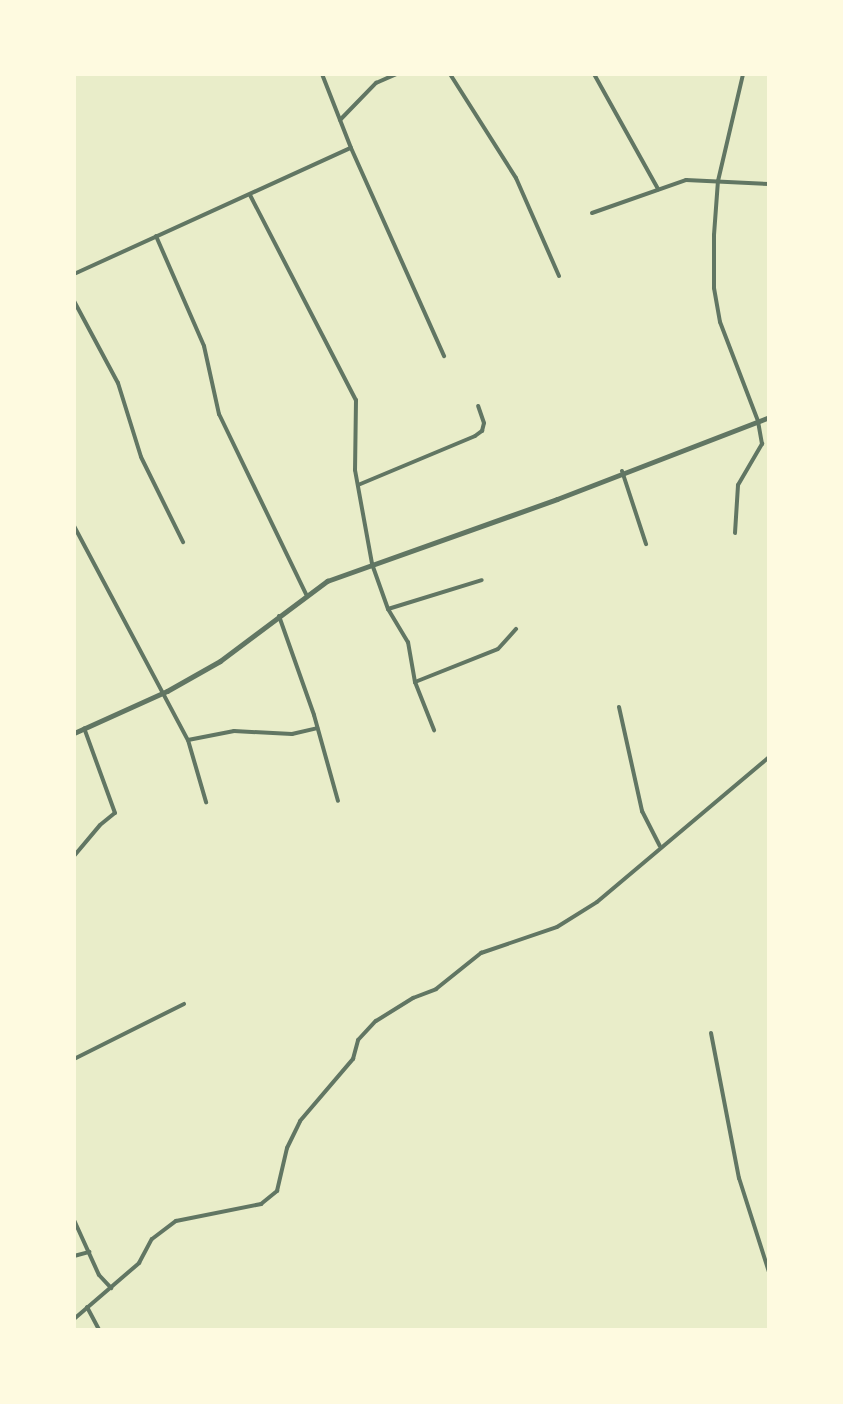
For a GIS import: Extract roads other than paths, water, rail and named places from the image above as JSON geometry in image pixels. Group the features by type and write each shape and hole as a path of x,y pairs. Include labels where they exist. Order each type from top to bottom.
{"street":[{"path":"322,74 351,148 444,356"},
{"path":"340,120 376,83 396,74"},
{"path":"450,74 516,178 559,276"},
{"path":"594,74 658,189"},
{"path":"735,533 738,485 762,444 758,421 720,322 714,288 718,181 743,74"},
{"path":"74,274 351,148"},
{"path":"592,213 686,180 769,184"},
{"path":"250,195 356,400 359,417 353,446 372,564 388,609 408,642 415,682 434,730"},
{"path":"156,236 204,346 219,414 306,594"},
{"path":"74,301 118,383 141,457 183,542"},
{"path":"358,485 475,436 484,423 478,406"},
{"path":"74,733 163,693 233,652 278,615 327,581 557,499 622,471 769,417"},
{"path":"622,471 646,544"},
{"path":"74,526 188,740 206,802"},
{"path":"388,609 482,580"},
{"path":"278,615 317,728 338,801"},
{"path":"415,682 498,649 516,629"},
{"path":"619,707 642,811 660,846"},
{"path":"74,856 100,825 115,813 84,728"},
{"path":"188,740 234,731 292,734 317,728"},
{"path":"74,1319 139,1263 152,1239 176,1221 261,1204 277,1191 287,1148 300,1121 353,1059 358,1040 376,1021 436,989 481,953 557,927 576,916 769,757"},
{"path":"74,1059 184,1004"},
{"path":"711,1033 739,1178 769,1272"},
{"path":"74,1220 99,1275 111,1288"},
{"path":"74,1256 89,1252"},
{"path":"87,1307 99,1330"}]}
